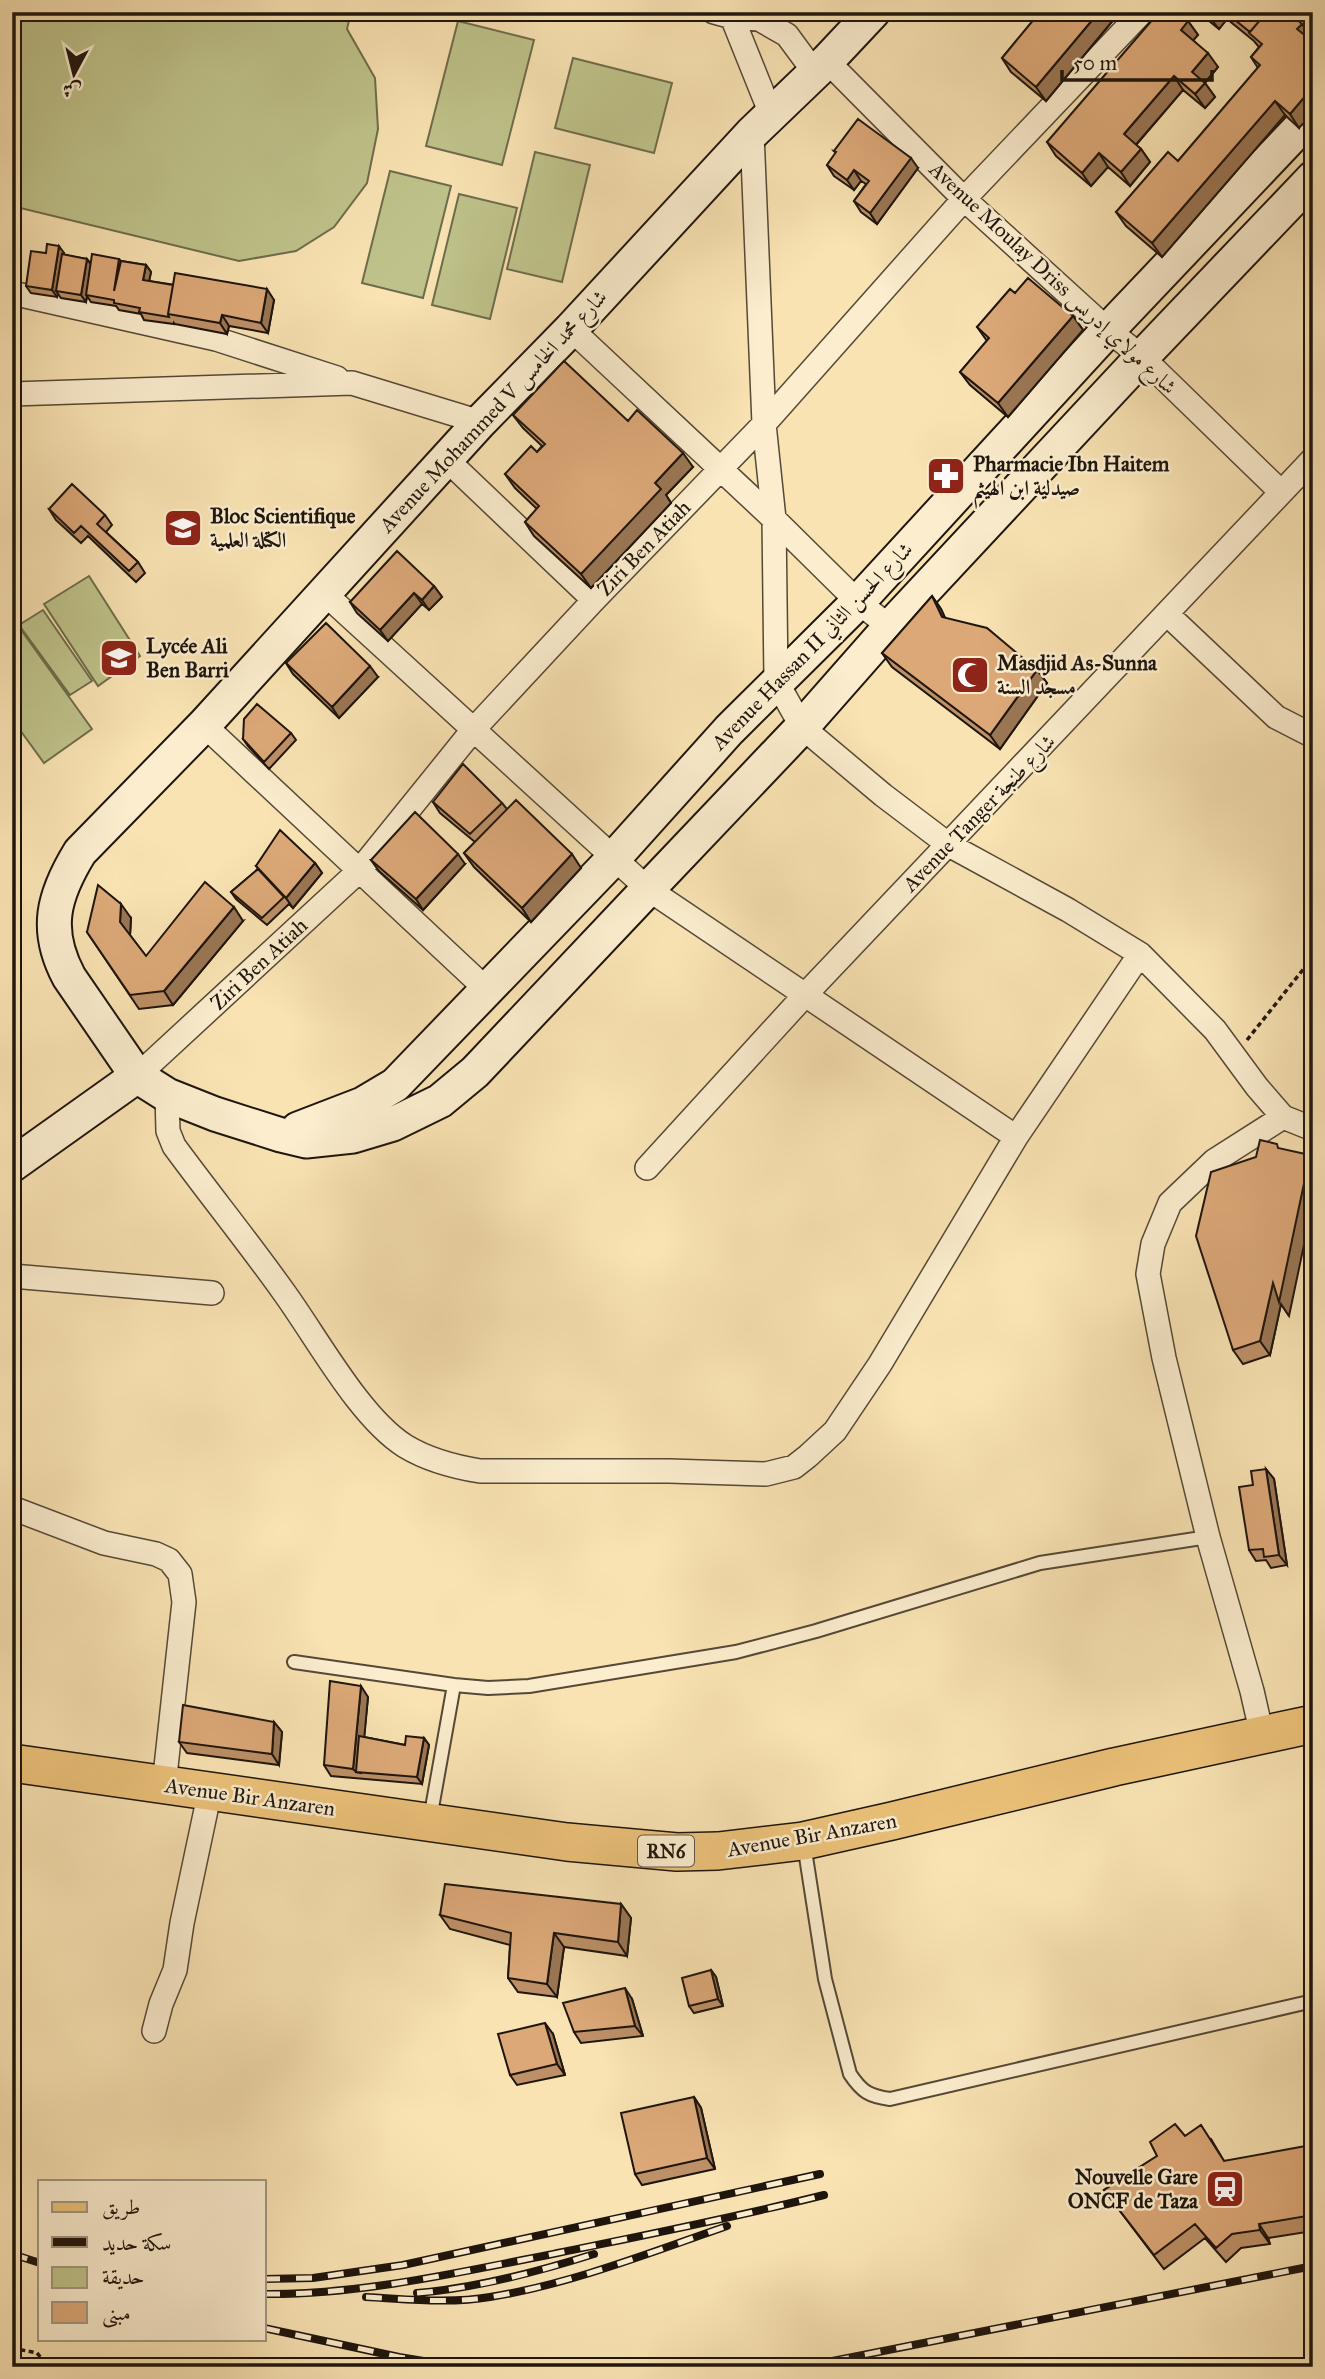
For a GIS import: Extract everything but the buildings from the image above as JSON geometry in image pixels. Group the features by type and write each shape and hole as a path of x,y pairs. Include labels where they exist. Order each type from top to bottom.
{"main road":[{"name":"Avenue Bir Anzaren","path":"12,1763 567,1842 677,1852 718,1851 803,1841 1114,1767 1313,1724"}],"street":[{"name":"Avenue Mohammed V شارع محمد الخامس","path":"137,1076 69,977 60,961 53,934 55,906 65,876 80,852 204,725 480,422 761,123 821,67 873,12"},
{"name":"Ziri Ben Atiah","path":"137,1076 360,870 473,730 764,424 964,199 1143,12"},
{"name":"Avenue Moulay Driss شارع مولاي إدريس","path":"723,15 759,19 787,35 1108,330 1142,357 1281,492"},
{"path":"723,15 761,123 764,424 774,519 776,681 802,727 948,845 1068,910 1140,954 1202,1015 1283,1117 1313,1129"},
{"name":"Avenue Hassan II شارع الحسن الثاني","path":"281,1135 342,1114 395,1086 614,858 729,730 858,602 1108,330 1313,114"},
{"name":"Avenue Hassan II شارع الحسن الثاني","path":"137,1076 167,1095 215,1114 306,1141 353,1136 393,1125 440,1101 475,1072 649,889 802,727 890,627 1142,357 1313,178"},
{"path":"12,293 216,339 480,422"},
{"path":"570,329 719,471 774,519 858,602 890,627"},
{"path":"12,394 352,383"},
{"path":"446,459 594,600"},
{"name":"Avenue Tanger شارع طنجة","path":"647,1168 805,995 1313,459"},
{"path":"323,592 649,889 1016,1137"},
{"path":"1167,614 1276,717 1313,736"},
{"path":"204,725 486,989"},
{"path":"167,1095 168,1131 174,1146 283,1290 352,1391 374,1418 404,1445 454,1467 480,1471 766,1474 794,1467 835,1431 880,1364 1016,1137 1140,954"},
{"path":"12,1166 137,1076"},
{"path":"1262,1735 1252,1690 1208,1537 1164,1358 1149,1273 1153,1244 1171,1203 1214,1161 1283,1117"},
{"path":"12,1276 212,1293"},
{"path":"12,1508 104,1543 156,1554 169,1560 180,1574 184,1602 164,1785"},
{"path":"154,2031 161,2004 175,1970 182,1923 210,1791"}],"lane":[{"path":"294,1662 454,1685 488,1688 529,1686 736,1652 816,1631 1041,1563 1208,1537"},
{"path":"429,1822 454,1685"},
{"path":"803,1841 825,1979 850,2074 858,2085 872,2096 890,2099 1313,2001"}],"path":[{"path":"1235,1056 1313,957"},
{"path":"12,2348 37,2353 49,2367"}],"green space":[{"path":"12,12 351,12 347,29 375,78 378,129 367,183 334,227 296,251 239,261 12,206"},
{"path":"458,21 534,40 502,165 426,146"},
{"path":"573,58 672,83 654,153 555,128"},
{"path":"535,152 590,165 562,282 507,269"},
{"path":"390,171 451,186 423,298 362,283"},
{"path":"459,194 517,208 490,319 432,305"},
{"path":"89,576 140,656 98,686 44,604"},
{"path":"43,610 92,681 70,695 19,625"},
{"path":"19,627 92,729 44,763 12,719 12,632"}],"railway":[{"path":"266,2279 313,2278 403,2265 820,2174"},
{"path":"266,2294 336,2291 442,2276 824,2195"},
{"path":"366,2297 428,2300 490,2297 610,2267 727,2226"},
{"path":"12,2254 38,2262"},
{"path":"417,2293 507,2278 594,2254"},
{"path":"802,2367 1313,2266"},
{"path":"266,2328 460,2367"}],"place":[{"name":"Pharmacie Ibn Haitem صيدلية ابن الهيثم","path":"946,476"},
{"name":"Bloc Scientifique الكتلة العلمية","path":"183,528"},
{"name":"Lycée Ali Ben Barri","path":"119,658"},
{"name":"Masdjid As-Sunna مسجد السنة","path":"970,675"},
{"name":"Nouvelle Gare ONCF de Taza","path":"1225,2189"}]}
